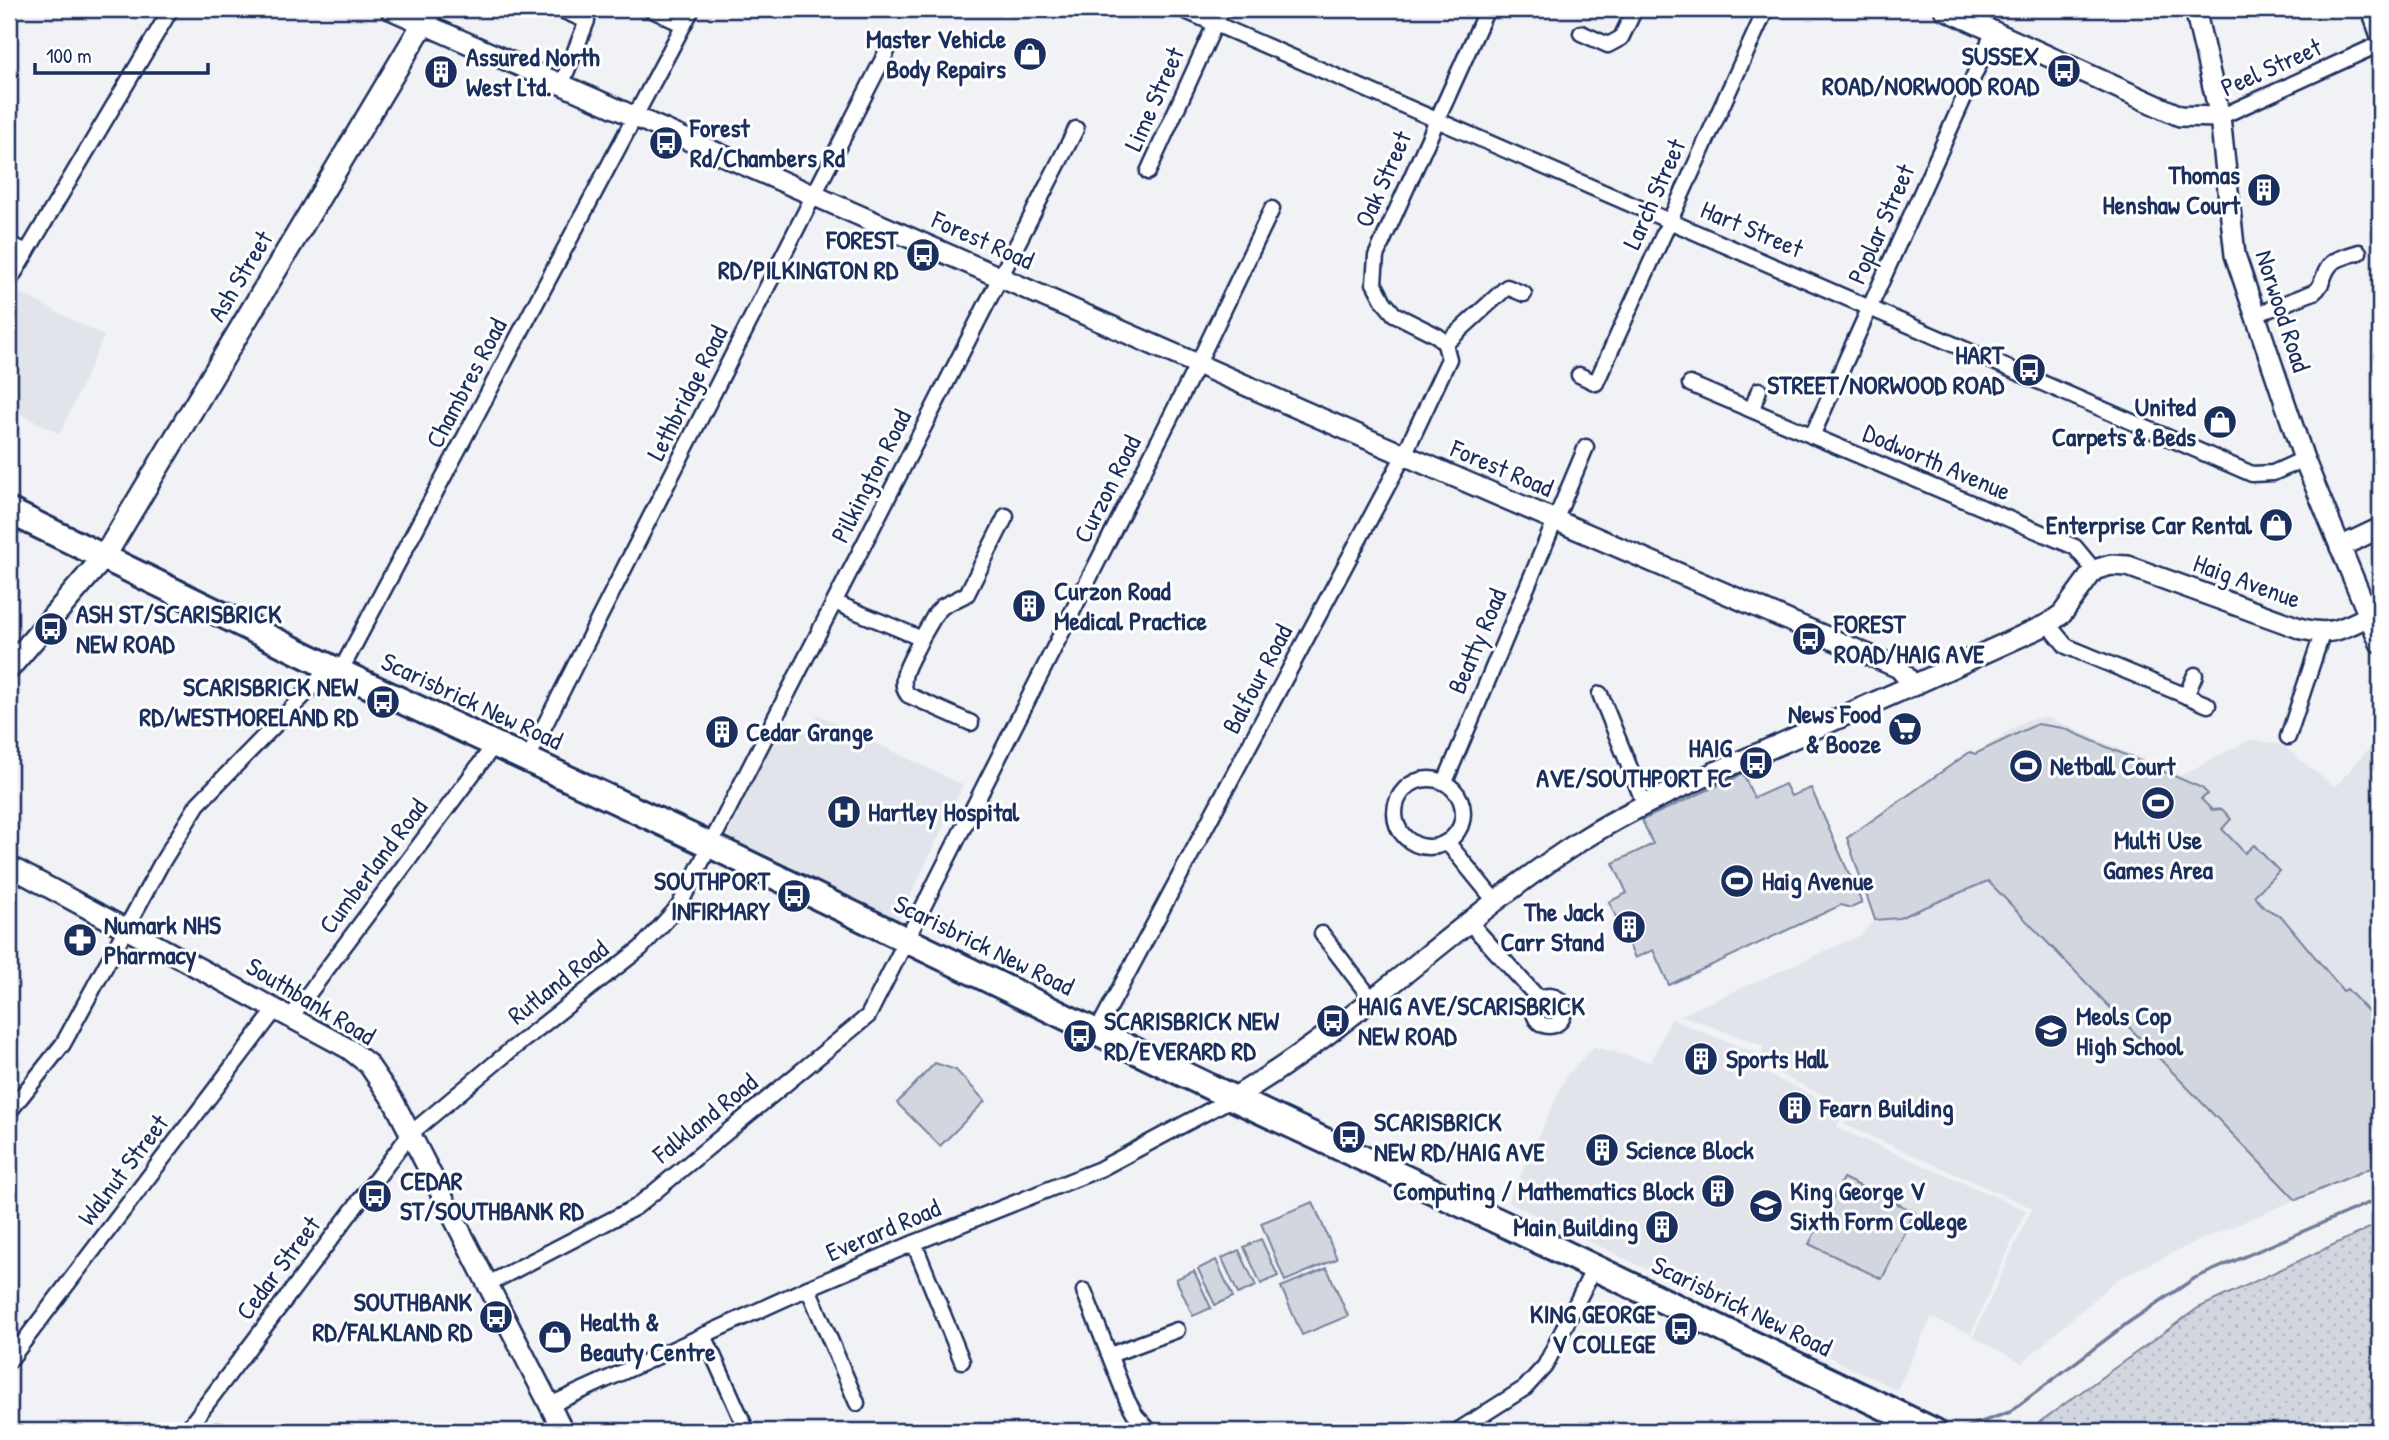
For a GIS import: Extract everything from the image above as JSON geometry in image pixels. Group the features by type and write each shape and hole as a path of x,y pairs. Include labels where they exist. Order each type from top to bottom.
{"highway":[{"name":"Scarisbrick New Road","path":"9,511 333,669 710,845 1096,1033 1504,1224 1927,1428"}],"main road":[{"name":"Ash Street","path":"9,668 104,557 427,16"}],"street":[{"path":"9,282 171,9"},
{"name":"Forest Road","path":"390,9 427,16 634,117 1404,455 1899,668 1914,686"},
{"path":"558,9 587,21 562,83"},
{"path":"650,9 684,25"},
{"name":"Chambres Road","path":"9,1112 63,1044 161,864 198,804 316,683 333,669 692,9"},
{"name":"Hart Street","path":"1181,9 2252,474 2273,473 2304,459"},
{"name":"Lime Street","path":"1148,172 1222,9"},
{"name":"Oak Street","path":"1445,344 1438,336 1394,314 1374,284 1376,256 1487,9"},
{"path":"1581,33 1608,45 1621,38 1635,9"},
{"name":"Larch Street","path":"1579,375 1596,383 1766,9"},
{"path":"1944,9 2180,116 2220,117"},
{"name":"Norwood Road","path":"2195,9 2220,117 2235,255 2304,459 2380,643"},
{"path":"2369,9 2380,43"},
{"name":"Poplar Street","path":"1812,436 1994,31"},
{"name":"Peel Street","path":"2220,117 2380,43"},
{"name":"Lethbridge Road","path":"527,760 889,47"},
{"name":"Pilkington Road","path":"710,845 1076,129"},
{"name":"Curzon Road","path":"908,941 1198,363 1272,209"},
{"path":"9,244 27,252"},
{"path":"2255,315 2314,292 2321,286 2332,263 2359,252"},
{"path":"1445,344 1507,287 1524,294"},
{"name":"Balfour Road","path":"1096,1033 1404,455 1449,359 1445,344"},
{"name":"Dodworth Avenue","path":"1690,384 2075,547 2094,570"},
{"path":"1752,410 1759,390"},
{"name":"Forest Road","path":"1555,519 1586,447"},
{"path":"971,723 908,695 903,689 902,680 936,613 943,606 967,594 1006,516"},
{"name":"Beatty Road","path":"1444,782 1555,519"},
{"path":"2340,547 2380,528"},
{"name":"Haig Avenue","path":"2094,570 2111,565 2128,566 2322,634 2336,632 2370,616"},
{"path":"1233,1098 1269,1077 1373,1001 1495,901 1582,840 1644,803 1914,686 2048,624 2062,614 2094,570"},
{"path":"835,602 866,618 885,622 921,639"},
{"path":"2048,624 2066,646 2208,705"},
{"path":"2288,737 2322,634"},
{"path":"2186,696 2195,675"},
{"path":"1600,694 1644,803"},
{"name":"Cumberland Road","path":"283,1013 495,744"},
{"path":"1421,779 1433,779 1444,782 1459,796 1463,806 1461,826 1447,842 1425,846 1413,843 1404,836 1395,814 1402,792 1410,784 1421,779"},
{"path":"1447,842 1495,901"},
{"name":"Rutland Road","path":"410,1134 512,1049 641,948 679,906 710,845"},
{"name":"Southbank Road","path":"9,866 349,1049 368,1063 379,1077 410,1134 563,1431"},
{"path":"1470,923 1539,999"},
{"path":"1322,934 1373,1001"},
{"name":"Falkland Road","path":"488,1284 636,1207 868,1016 908,941"},
{"name":"Walnut Street","path":"9,1361 283,1013"},
{"name":"Everard Road","path":"550,1405 808,1288 1100,1169 1233,1098"},
{"name":"Cedar Street","path":"186,1431 410,1134"},
{"path":"914,1243 962,1360"},
{"path":"1457,1431 1525,1388 1545,1366 1594,1268"},
{"path":"808,1288 857,1403"},
{"path":"1084,1291 1127,1400 1136,1416 1150,1431"},
{"path":"1110,1355 1177,1330"},
{"path":"704,1335 747,1431"}],"shaded area":[{"path":"18,292 104,336 60,434 9,408 9,307"},
{"name":"Hartley Hospital","path":"818,715 963,785 898,922 725,840 783,719 810,732"},
{"name":"Meols Cop High School","path":"2047,717 2180,776 2251,739 2282,745 2335,787 2380,736 2380,1164 2194,1243 2117,1279 2022,1363 1973,1337 2032,1208 1843,1124 1851,1109 1758,1063 1764,1046 1681,1015 1861,935 1875,919 1847,838 2026,720"},
{"path":"2037,724 2063,728 2202,788 2208,794 2201,799 2212,810 2222,809 2231,819 2222,829 2245,853 2254,845 2279,871 2254,896 2265,908 2282,917 2343,991 2347,989 2380,1024 2380,1164 2296,1200 1988,881 1899,918 1875,920 1847,838 1970,752 1975,754"},
{"name":"Haig Avenue","path":"1743,774 1754,798 1785,784 1791,796 1811,788 1862,903 1851,908 1841,905 1669,985 1653,950 1635,958 1609,902 1627,893 1613,863 1653,844 1642,820"},
{"name":"King George V Sixth Form College","path":"1671,1019 1756,1053 1752,1067 1844,1110 1837,1128 2026,1210 1971,1334 1931,1318 1897,1390 1508,1202 1567,1075 1594,1047 1651,1062"},
{"path":"935,1063 956,1070 985,1101 940,1146 897,1103"},
{"path":"1843,1178 1915,1212 1882,1279 1809,1244"},
{"path":"1313,1202 1337,1259 1285,1281 1261,1223"},
{"path":"2380,1223 2380,1431 2027,1431 2198,1308"},
{"path":"1261,1239 1278,1276 1261,1284 1244,1247"},
{"path":"1239,1250 1256,1286 1238,1294 1222,1258"},
{"path":"1216,1260 1233,1297 1215,1305 1198,1269"},
{"path":"1327,1268 1348,1316 1302,1335 1281,1287"},
{"path":"1194,1271 1211,1308 1193,1316 1176,1279"}],"waterway":[{"path":"1956,1431 2010,1412 2129,1322 2195,1278 2380,1198"}],"place":[{"name":"Master Vehicle Body Repairs","path":"1030,54"},
{"name":"SUSSEX ROAD/NORWOOD ROAD","path":"2064,71"},
{"name":"Assured North West Ltd.","path":"441,72"},
{"name":"Forest Rd/Chambers Rd","path":"666,143"},
{"name":"Thomas Henshaw Court","path":"2264,190"},
{"name":"FOREST RD/PILKINGTON RD","path":"923,255"},
{"name":"HART STREET/NORWOOD ROAD","path":"2029,370"},
{"name":"United Carpets & Beds","path":"2220,422"},
{"name":"Enterprise Car Rental","path":"2276,525"},
{"name":"Curzon Road Medical Practice","path":"1029,606"},
{"name":"ASH ST/SCARISBRICK NEW ROAD","path":"51,629"},
{"name":"FOREST ROAD/HAIG AVE","path":"1809,639"},
{"name":"SCARISBRICK NEW RD/WESTMORELAND RD","path":"383,702"},
{"name":"News Food & Booze","path":"1905,729"},
{"name":"Cedar Grange","path":"722,732"},
{"name":"HAIG AVE/SOUTHPORT FC","path":"1756,763"},
{"name":"Netball Court","path":"2026,766"},
{"name":"Multi Use Games Area","path":"2158,803"},
{"name":"Hartley Hospital","path":"844,812"},
{"name":"Haig Avenue","path":"1737,881"},
{"name":"SOUTHPORT INFIRMARY","path":"794,896"},
{"name":"The Jack Carr Stand","path":"1629,927"},
{"name":"Numark NHS Pharmacy","path":"80,940"},
{"name":"HAIG AVE/SCARISBRICK NEW ROAD","path":"1333,1021"},
{"name":"Meols Cop High School","path":"2051,1031"},
{"name":"SCARISBRICK NEW RD/EVERARD RD","path":"1080,1036"},
{"name":"Sports Hall","path":"1701,1059"},
{"name":"Fearn Building","path":"1795,1108"},
{"name":"SCARISBRICK NEW RD/HAIG AVE","path":"1349,1137"},
{"name":"Science Block","path":"1602,1150"},
{"name":"Computing / Mathematics Block","path":"1718,1191"},
{"name":"CEDAR ST/SOUTHBANK RD","path":"375,1196"},
{"name":"King George V Sixth Form College","path":"1766,1206"},
{"name":"Main Building","path":"1662,1227"},
{"name":"SOUTHBANK RD/FALKLAND RD","path":"496,1317"},
{"name":"KING GEORGE V COLLEGE","path":"1681,1329"},
{"name":"Health & Beauty Centre","path":"555,1337"}]}
